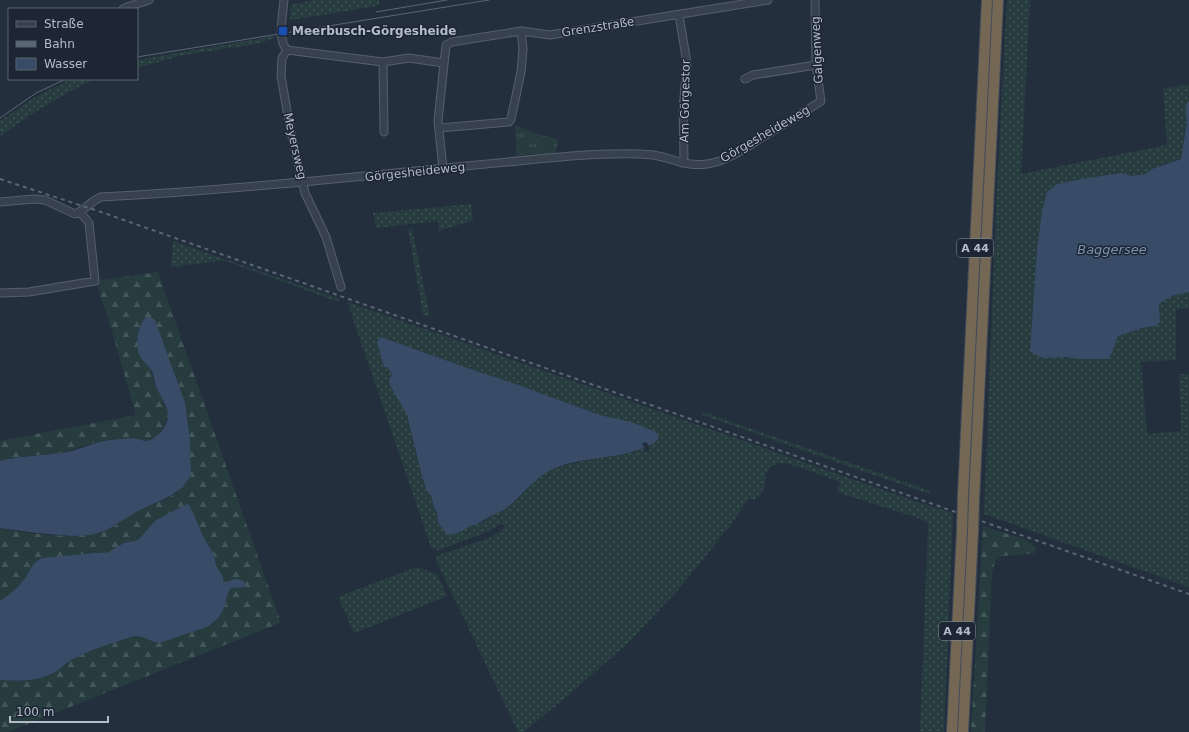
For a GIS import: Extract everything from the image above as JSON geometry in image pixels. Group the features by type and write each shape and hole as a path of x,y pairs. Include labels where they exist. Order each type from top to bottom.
{"highway":[{"name":"A 44","path":"952,732 987,0"},
{"name":"A 44","path":"963,732 998,0"}],"street":[{"path":"125,8 149,0"},
{"path":"284,0 281,40 283,47 287,50 383,62 409,58 444,63 438,121 443,169"},
{"name":"Grenzstraße","path":"444,63 446,45 452,42 521,31 550,35 768,0"},
{"name":"Galgenweg","path":"816,0 816,65 821,101"},
{"name":"Am Görgestor","path":"679,14 687,62 684,110 684,157 682,163"},
{"path":"439,128 509,122 511,119 521,72 523,49 521,31"},
{"name":"Meyersweg","path":"287,50 282,58 281,76 289,121 305,193 326,237 341,287"},
{"path":"383,62 384,132"},
{"path":"745,79 753,75 816,65"},
{"name":"Görgesheideweg","path":"80,212 101,197 188,193 592,155 654,156 689,165 706,164 729,157 821,101"},
{"path":"0,202 34,199 44,200 53,203 71,213 75,214 80,212 89,223 95,281 29,292 0,293"}],"green space":[{"path":"318,0 379,0 380,5 290,20 291,4"},
{"path":"1007,0 1030,0 1021,174 1167,145 1163,88 1189,85 1189,102 1187,102 1185,110 1187,122 1181,158 1152,169 1147,174 1132,176 1121,173 1057,184 1033,318 1030,352 1057,357 1108,359 1113,351 1118,336 1142,328 1156,326 1160,322 1159,304 1172,296 1189,292 1189,308 1176,310 1176,360 1141,362 1147,434 1181,431 1179,374 1189,374 1189,587 984,514 996,211"},
{"path":"275,36 275,38 256,44 184,55 138,68 138,60"},
{"path":"70,80 92,80 23,120 0,137 0,121 37,96"},
{"path":"515,125 544,136 558,139 555,153 516,155"},
{"path":"471,204 473,220 439,231 438,221 376,228 373,213"},
{"path":"412,228 430,317 423,315 408,229"},
{"path":"173,241 339,299 339,302 226,261 171,267"},
{"path":"158,272 280,623 8,732 0,732 0,680 26,681 39,679 55,672 75,658 86,653 135,636 143,637 154,642 162,642 207,627 221,613 231,588 246,587 224,583 223,577 216,565 214,555 204,538 190,506 142,535 138,540 124,544 107,553 39,559 19,586 0,601 0,528 39,534 68,536 95,533 106,530 135,512 171,496 182,488 191,476 160,335 155,320 138,330 139,352 141,358 151,370 155,385 169,415 163,430 157,436 145,441 125,439 103,441 61,453 0,461 0,441 136,415 97,285 101,280"},
{"path":"348,302 926,505 953,513 944,732 920,732 928,524 921,519 837,492 840,482 785,463 780,463 771,466 765,474 766,484 761,493 754,500 749,498 730,526 678,590 629,642 524,732 518,732 436,560 436,556 489,538 506,527 501,524 487,532 439,550 431,547","holes":["382,337 600,415 610,417 653,444 649,445 650,451 645,452 644,448 635,452 600,457 562,466 549,471 536,479 503,511 495,513 483,522 471,525 454,534 447,535 438,522 437,513 431,496 426,489 407,415 394,392 390,381 392,374 387,367 384,366 377,342"]},
{"path":"703,412 931,491 929,494 702,415"},
{"path":"983,526 1027,540 1036,548 1035,553 1003,556 995,561 992,574 985,732 971,732"},
{"path":"416,567 437,574 447,596 354,633 338,597"}],"water":[{"name":"Baggersee","path":"1187,102 1189,102 1189,292 1172,296 1159,304 1160,322 1156,326 1142,328 1118,336 1113,351 1108,359 1079,359 1067,357 1043,358 1030,352 1037,250 1042,211 1047,192 1057,184 1082,179 1121,173 1132,176 1146,174 1152,169 1181,159 1187,122 1185,110"},
{"path":"146,317 151,317 155,320 185,403 190,440 191,476 182,488 170,496 136,512 107,530 91,535 72,536 0,528 0,461 67,452 111,440 138,439 147,441 159,434 165,427 168,418 166,407 155,384 152,371 140,357 138,352 137,342 139,330"},
{"path":"381,337 600,415 631,422 656,432 659,438 653,444 648,446 647,442 642,443 644,448 632,452 584,460 560,466 549,471 537,479 503,511 498,512 476,525 471,525 460,532 447,535 438,522 437,513 431,496 426,489 407,415 390,385 389,381 392,374 387,367 384,367 377,342"},
{"path":"187,504 190,506 204,538 214,555 216,565 223,577 224,583 238,579 246,584 246,587 231,588 223,611 216,620 207,627 162,642 154,642 143,637 135,636 113,643 73,659 55,672 45,677 20,681 0,680 0,601 17,588 36,562 43,558 107,553 124,543 138,540 156,520"}],"tram line":[{"path":"376,12 447,0"},
{"path":"138,57 489,0"},
{"path":"0,118 36,93 64,80"}],"railway":[{"path":"0,179 101,212 1189,594"}],"place":[{"name":"Meerbusch-Görgesheide","path":"283,31"}]}
